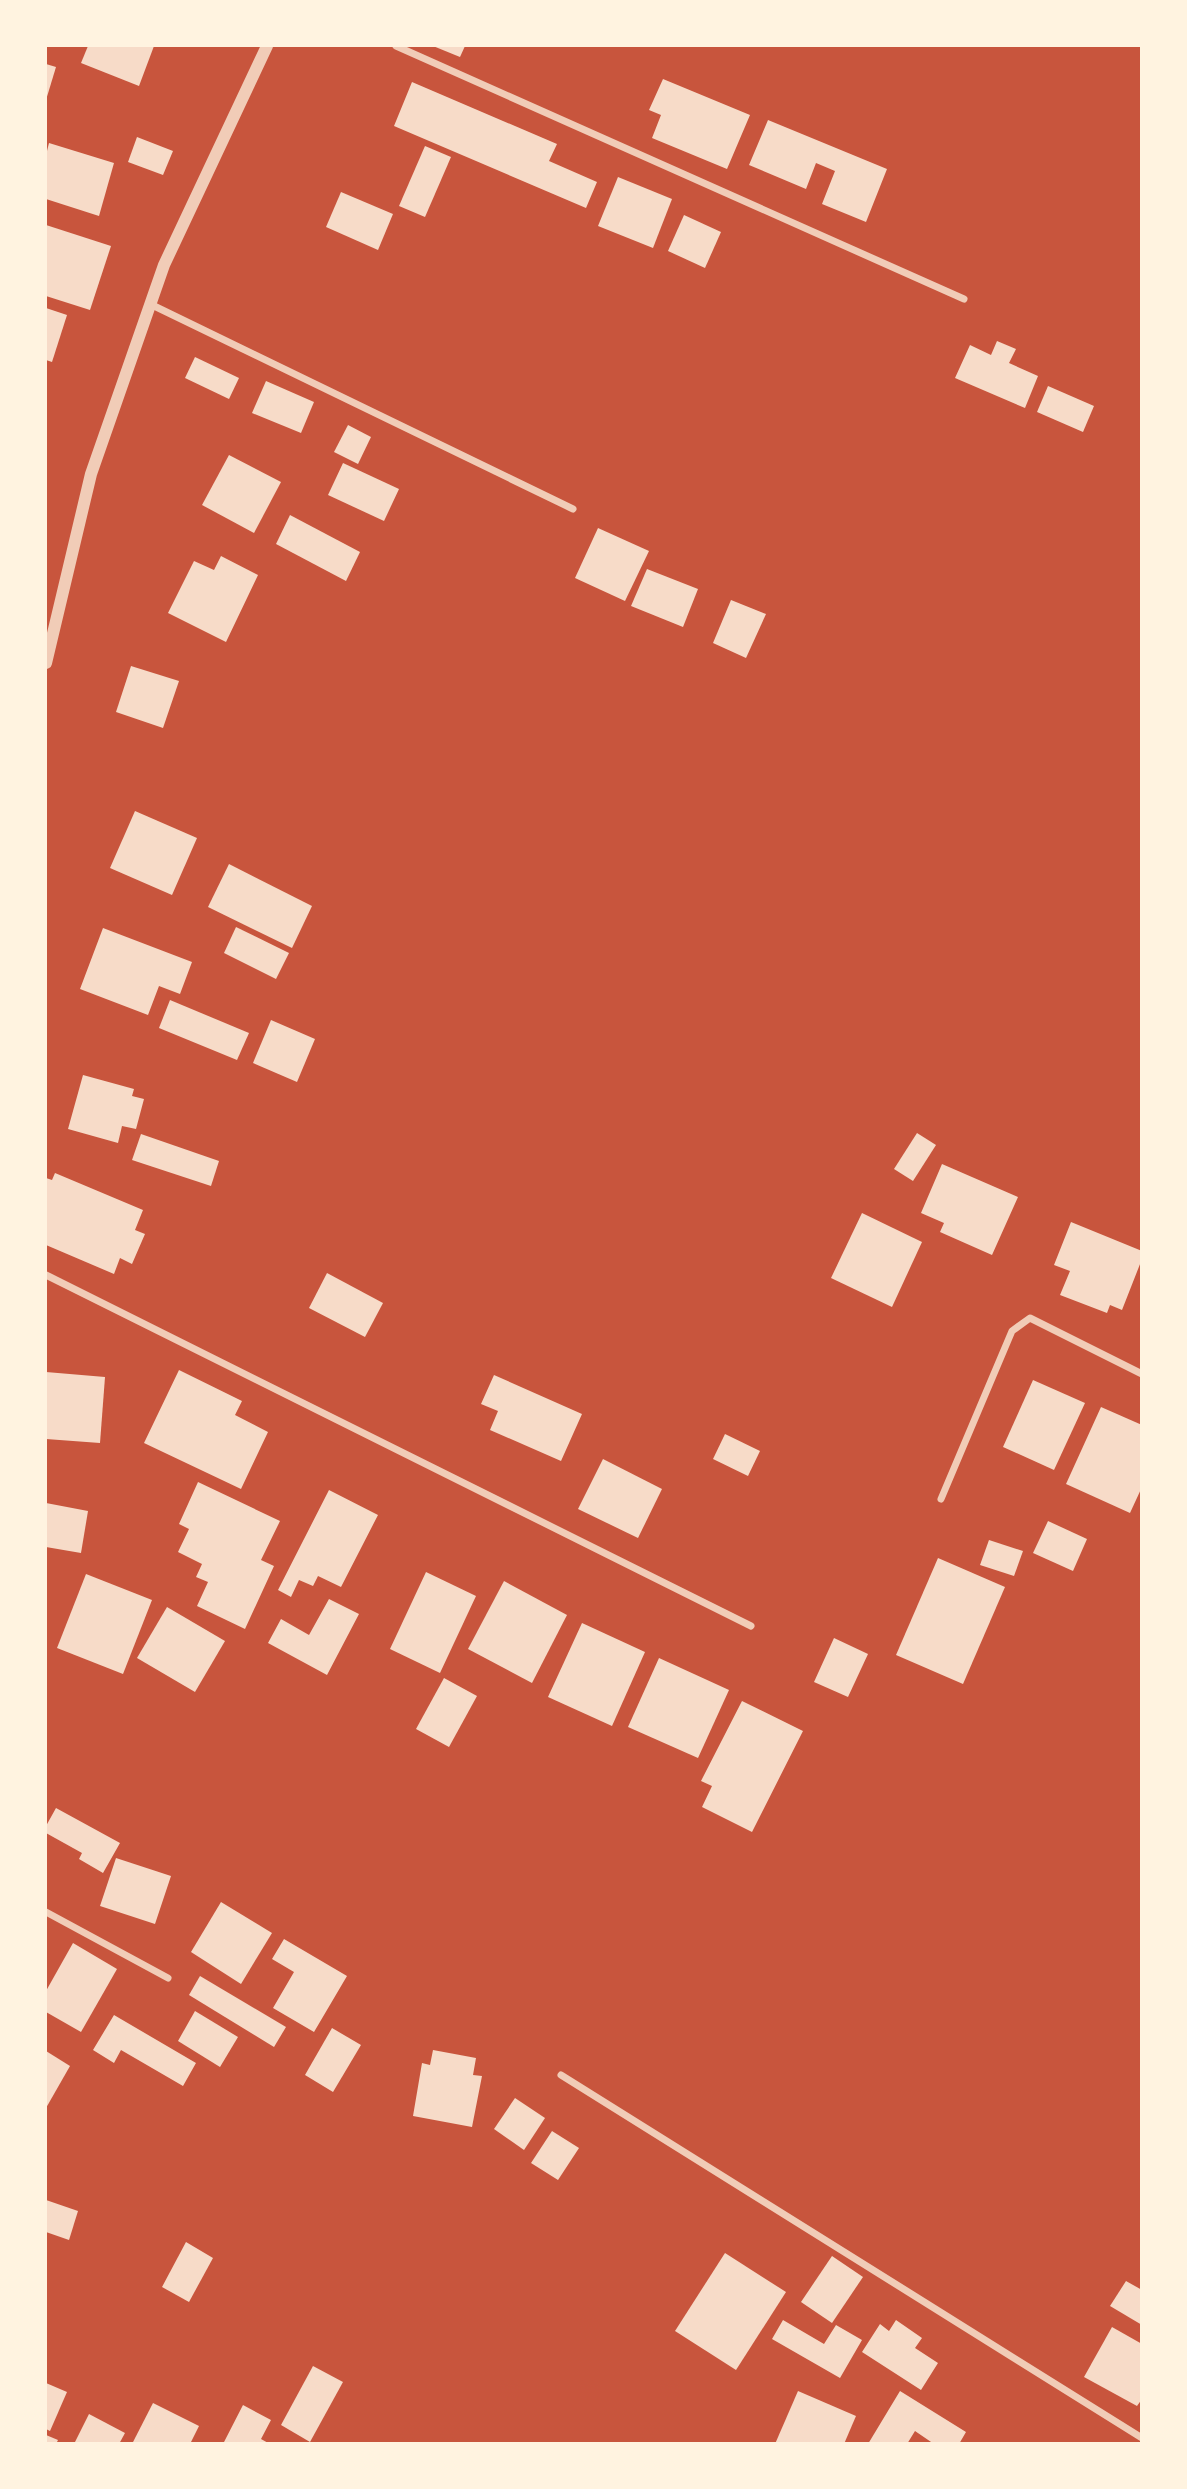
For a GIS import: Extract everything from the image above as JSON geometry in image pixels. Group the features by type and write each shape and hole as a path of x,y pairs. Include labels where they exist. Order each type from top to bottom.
{"street":[{"path":"46,663 91,474 150,304 164,265 267,46"},
{"path":"396,46 964,299"},
{"path":"150,304 573,509"},
{"path":"46,1275 751,1626"},
{"path":"941,1499 1012,1331 1030,1318 1142,1374"},
{"path":"46,1912 168,1978"},
{"path":"561,2075 1142,2438"}],"building":[{"path":"88,46 154,46 139,86 81,63"},
{"path":"433,46 465,46 460,57"},
{"path":"46,64 56,67 46,100"},
{"path":"663,79 750,115 727,169 652,138 661,115 649,110"},
{"path":"412,82 557,144 549,161 597,182 586,208 394,126"},
{"path":"768,120 887,169 866,222 822,204 835,171 816,163 806,189 749,165"},
{"path":"137,137 173,151 163,175 128,162"},
{"path":"49,143 114,163 99,216 46,199 46,155"},
{"path":"425,146 451,157 425,217 399,206"},
{"path":"618,177 672,199 653,248 598,226"},
{"path":"341,192 393,214 378,250 326,227"},
{"path":"684,215 721,232 705,268 668,251"},
{"path":"46,225 111,246 90,310 46,296"},
{"path":"46,308 67,315 52,362 46,360"},
{"path":"997,341 1016,349 1009,363 1038,376 1025,408 955,378 970,345 991,355"},
{"path":"195,357 239,378 229,399 185,378"},
{"path":"266,381 314,402 301,433 252,413"},
{"path":"1048,386 1094,406 1083,432 1037,412"},
{"path":"348,425 371,437 358,464 334,452"},
{"path":"229,455 281,482 254,533 202,505"},
{"path":"343,463 399,489 384,521 328,495"},
{"path":"290,515 360,552 346,581 276,544"},
{"path":"598,528 649,551 625,601 575,578"},
{"path":"221,556 258,575 226,642 168,613 194,561 214,570"},
{"path":"647,569 698,589 683,627 631,606"},
{"path":"731,600 766,614 746,658 713,643"},
{"path":"131,666 179,681 163,728 116,712"},
{"path":"135,811 197,838 172,895 110,868"},
{"path":"229,864 312,906 292,948 208,907"},
{"path":"236,927 289,953 276,979 224,953"},
{"path":"103,928 192,962 180,994 159,986 148,1015 80,989"},
{"path":"170,1000 249,1033 237,1060 159,1028"},
{"path":"271,1020 315,1039 297,1082 253,1063"},
{"path":"83,1075 134,1089 132,1096 144,1099 136,1129 122,1126 118,1143 68,1129"},
{"path":"917,1133 936,1145 913,1181 894,1169"},
{"path":"141,1134 219,1161 211,1186 132,1160"},
{"path":"942,1164 1018,1197 992,1255 940,1232 944,1223 921,1213"},
{"path":"55,1173 143,1210 135,1230 145,1234 132,1264 120,1258 114,1274 46,1245 46,1178 52,1180"},
{"path":"862,1213 922,1242 892,1307 831,1278"},
{"path":"1071,1222 1142,1251 1142,1259 1122,1310 1110,1305 1107,1313 1060,1295 1070,1271 1054,1265"},
{"path":"327,1273 383,1303 365,1337 309,1308"},
{"path":"179,1370 242,1401 235,1415 268,1432 241,1489 144,1443"},
{"path":"46,1372 105,1377 100,1443 46,1439"},
{"path":"494,1375 582,1414 561,1461 490,1430 498,1411 481,1404"},
{"path":"1033,1380 1085,1403 1054,1470 1003,1447"},
{"path":"1101,1407 1142,1425 1142,1487 1130,1513 1066,1484"},
{"path":"725,1434 760,1451 748,1476 713,1459"},
{"path":"603,1459 662,1489 638,1538 578,1509"},
{"path":"198,1482 280,1521 261,1560 274,1566 245,1629 197,1606 208,1582 196,1577 202,1564 178,1552 189,1529 179,1524"},
{"path":"329,1490 378,1515 341,1587 318,1576 313,1586 299,1580 291,1597 278,1590"},
{"path":"46,1503 88,1511 81,1553 46,1547"},
{"path":"1048,1521 1087,1539 1073,1571 1033,1553"},
{"path":"989,1540 1023,1551 1014,1576 980,1565"},
{"path":"938,1558 1005,1587 963,1684 896,1655"},
{"path":"426,1572 476,1596 440,1673 390,1649"},
{"path":"86,1574 152,1600 123,1674 57,1648"},
{"path":"504,1581 567,1615 532,1683 468,1649"},
{"path":"329,1599 359,1614 327,1675 268,1643 281,1619 309,1635"},
{"path":"167,1607 225,1641 195,1692 137,1658"},
{"path":"582,1623 645,1652 612,1726 548,1697"},
{"path":"834,1638 868,1654 848,1697 814,1682"},
{"path":"659,1658 729,1690 698,1758 628,1727"},
{"path":"444,1678 477,1696 449,1747 416,1729"},
{"path":"742,1701 803,1731 752,1832 702,1807 712,1786 701,1781"},
{"path":"56,1808 120,1843 103,1873 79,1859 82,1853 46,1833 46,1826"},
{"path":"116,1858 171,1876 155,1924 100,1906"},
{"path":"221,1902 272,1933 241,1984 191,1952"},
{"path":"284,1939 347,1976 314,2032 273,2008 294,1972 272,1959"},
{"path":"73,1943 117,1969 81,2032 46,2012 46,1991"},
{"path":"200,1976 286,2027 274,2047 189,1995"},
{"path":"195,2011 238,2037 220,2067 178,2041"},
{"path":"114,2015 196,2063 183,2086 121,2050 114,2063 93,2050"},
{"path":"332,2028 361,2045 333,2092 305,2075"},
{"path":"433,2050 476,2058 473,2075 482,2076 472,2127 413,2116 422,2063 430,2065"},
{"path":"46,2051 70,2066 46,2108"},
{"path":"515,2098 545,2118 524,2150 494,2129"},
{"path":"552,2131 579,2148 558,2180 531,2163"},
{"path":"46,2200 78,2211 69,2240 46,2232"},
{"path":"186,2242 213,2258 189,2302 162,2287"},
{"path":"725,2253 786,2292 736,2370 675,2331"},
{"path":"832,2256 863,2277 832,2323 801,2302"},
{"path":"1126,2281 1142,2290 1142,2325 1110,2306"},
{"path":"783,2320 824,2344 836,2325 862,2340 840,2378 772,2339"},
{"path":"896,2320 922,2338 915,2348 938,2363 921,2390 862,2352 880,2324 889,2331"},
{"path":"1112,2327 1142,2344 1142,2399 1137,2406 1084,2377"},
{"path":"313,2366 343,2382 310,2442 281,2425"},
{"path":"46,2383 67,2392 50,2431 46,2429"},
{"path":"798,2391 856,2416 844,2444 775,2444"},
{"path":"900,2391 966,2432 959,2444 934,2444 915,2431 907,2444 868,2444"},
{"path":"153,2403 199,2426 190,2444 132,2444"},
{"path":"243,2405 271,2420 261,2439 270,2444 223,2444"},
{"path":"89,2414 125,2433 119,2444 74,2444"},
{"path":"46,2435 58,2440 56,2444 46,2444"}]}
